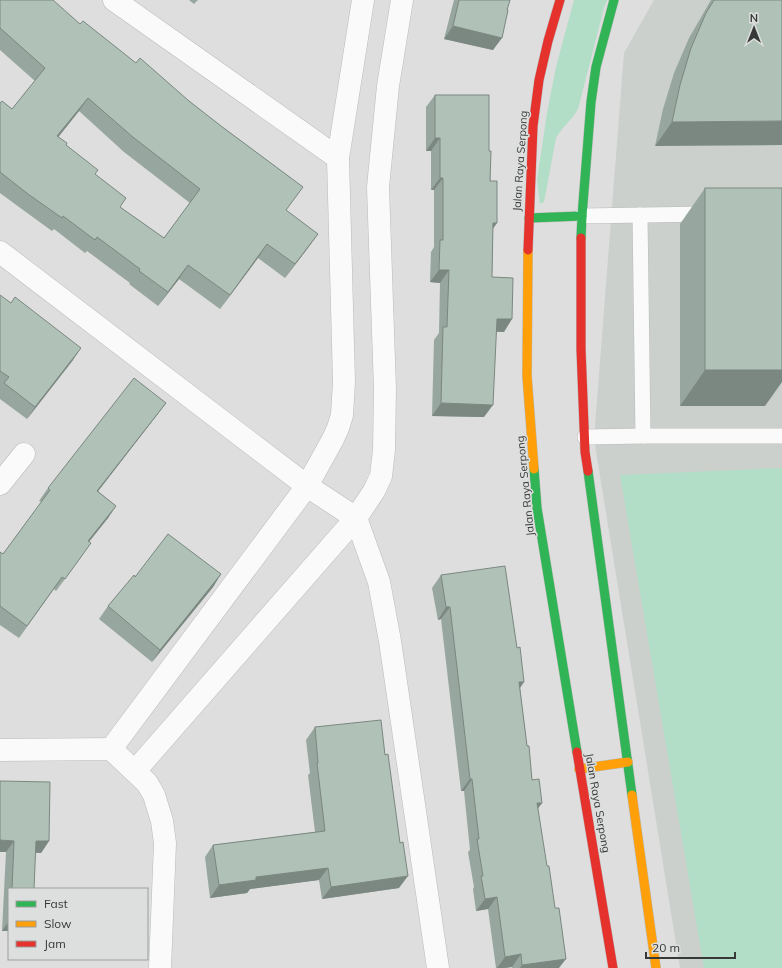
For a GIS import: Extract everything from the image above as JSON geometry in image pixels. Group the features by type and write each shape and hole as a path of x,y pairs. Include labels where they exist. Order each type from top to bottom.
{"main road":[{"name":"Jalan Raya Serpong","path":"560,0 539,80 533,126 529,218 527,376 537,508 613,968"},
{"path":"614,0 596,67 591,102 582,216 581,349 586,459 656,968"},
{"path":"529,218 582,216"},
{"path":"580,769 628,762"}],"street":[{"path":"114,0 338,158"},
{"path":"111,749 307,486 333,439 342,415 344,382 338,158 363,0"},
{"path":"135,771 356,518 374,491 381,476 384,450 385,389 378,187 388,86 402,0"},
{"path":"0,252 307,486 356,518 379,582 390,641 438,968"},
{"path":"0,484 24,454"},
{"path":"0,750 111,749 147,783 154,795 162,821 165,843 160,968"}],"lane":[{"path":"582,216 719,214"},
{"path":"640,215 643,436"},
{"path":"585,437 782,436"}],"shaded area":[{"path":"654,0 782,0 782,968 680,968 594,439 624,53"}],"green space":[{"path":"574,0 607,0 578,109 556,138 544,202 540,204 537,180 547,113 556,67"},
{"path":"782,468 782,968 704,968 620,475"}],"building":[{"path":"0,0 53,0 80,24 83,21 136,63 140,58 189,101 303,187 286,210 318,234 295,264 267,244 230,295 188,265 168,292 97,237 95,240 63,216 62,218 0,172 0,103 2,101 12,109 45,68 0,28","holes":["88,98 134,138 200,189 164,238 120,207 126,198 95,174 98,170 57,136"]},
{"path":"459,0 510,0 502,38 453,26"},
{"path":"714,0 782,0 782,121 672,122 680,85 691,48 706,13"},
{"path":"435,95 489,95 489,151 491,151 490,181 497,181 497,223 493,223 492,277 513,278 512,319 497,319 493,405 441,403 443,327 447,327 449,270 439,270 440,240 443,240 443,178 440,178 440,138 435,138"},
{"path":"705,188 782,188 782,370 705,370"},
{"path":"0,295 11,303 15,297 81,348 35,407 4,383 9,377 0,371"},
{"path":"134,378 166,403 97,491 116,506 88,541 91,543 65,579 62,577 27,626 0,606 0,552 3,554 50,490 48,488"},
{"path":"168,534 221,574 160,650 108,606 134,575 135,577"},
{"path":"505,566 517,648 520,647 524,682 519,682 527,746 529,746 532,780 539,779 542,803 537,803 555,908 559,908 566,959 522,965 521,954 505,957 497,897 485,899 481,876 483,876 477,839 479,839 472,779 470,779 450,607 446,607 441,575"},
{"path":"381,720 385,755 388,754 400,843 403,842 408,876 331,887 328,868 256,877 256,880 219,885 213,845 325,831 317,763 315,727"},
{"path":"0,781 50,782 49,841 36,841 34,888 12,888 14,841 0,840"}],"traffic: fast":[{"path":"581,238 591,102 596,67 614,0"},
{"path":"529,218 582,216"},
{"path":"534,469 537,508 577,752"},
{"path":"588,471 632,795"}],"traffic: slow":[{"path":"528,250 527,376 534,469"},
{"path":"579,769 628,762"},
{"path":"632,795 656,968"}],"traffic: jam":[{"path":"528,250 533,126 539,80 560,0"},
{"path":"581,238 581,349 585,452 588,471"},
{"path":"577,752 613,968"}]}
